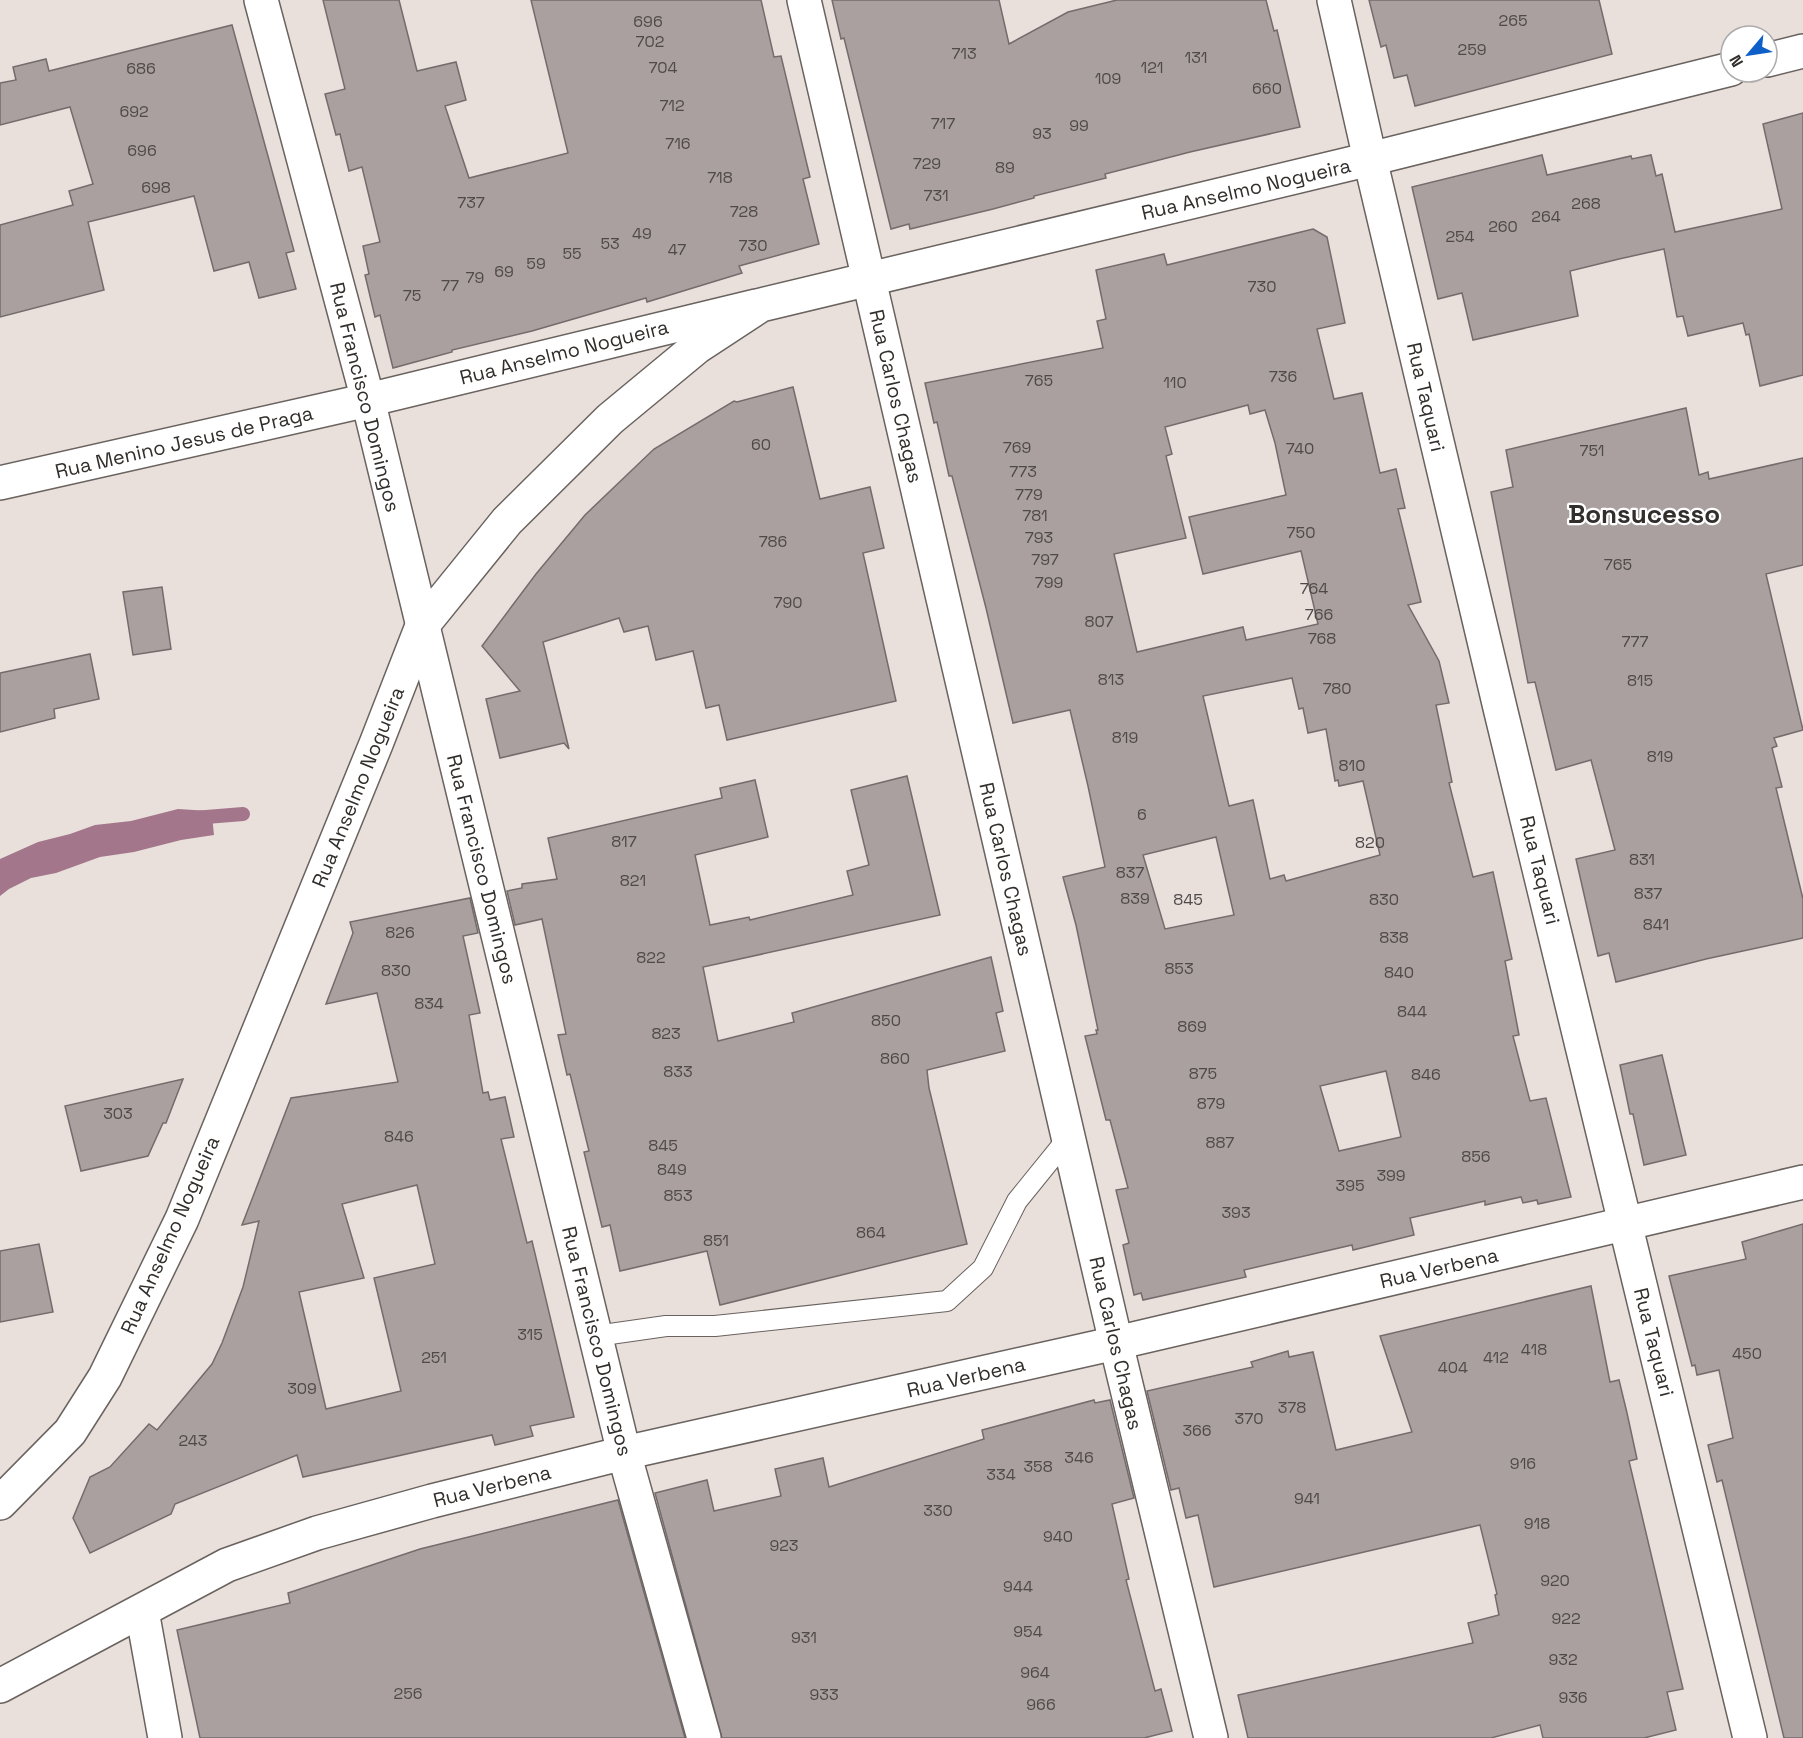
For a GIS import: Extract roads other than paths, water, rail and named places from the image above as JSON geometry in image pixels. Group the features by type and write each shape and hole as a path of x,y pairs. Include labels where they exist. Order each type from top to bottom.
{"street":[{"name":"Rua Francisco Domingos","path":"261,0 368,400 624,1454 704,1738"},
{"name":"Rua Carlos Chagas","path":"804,0 1210,1738"},
{"name":"Rua Taquari","path":"1334,0 1370,159 1750,1738"},
{"path":"1779,57 1803,51"},
{"name":"Rua Anselmo Nogueira","path":"368,400 1370,159 1719,72"},
{"name":"Rua Anselmo Nogueira","path":"0,1503 70,1432 105,1377 182,1219 422,626 507,521 610,419 697,347 761,305"},
{"name":"Rua Menino Jesus de Praga","path":"0,483 368,400"},
{"name":"Rua Verbena","path":"0,1686 227,1565 316,1533 432,1501 624,1454 1116,1343 1803,1182"},
{"path":"142,1611 165,1738"}],"lane":[{"path":"596,1336 666,1326 715,1326 947,1301 983,1268 1017,1201 1068,1138"}],"waterway":[{"path":"194,818 243,814"}],"district":[{"name":"Bonsucesso","path":"1644,514"}]}
